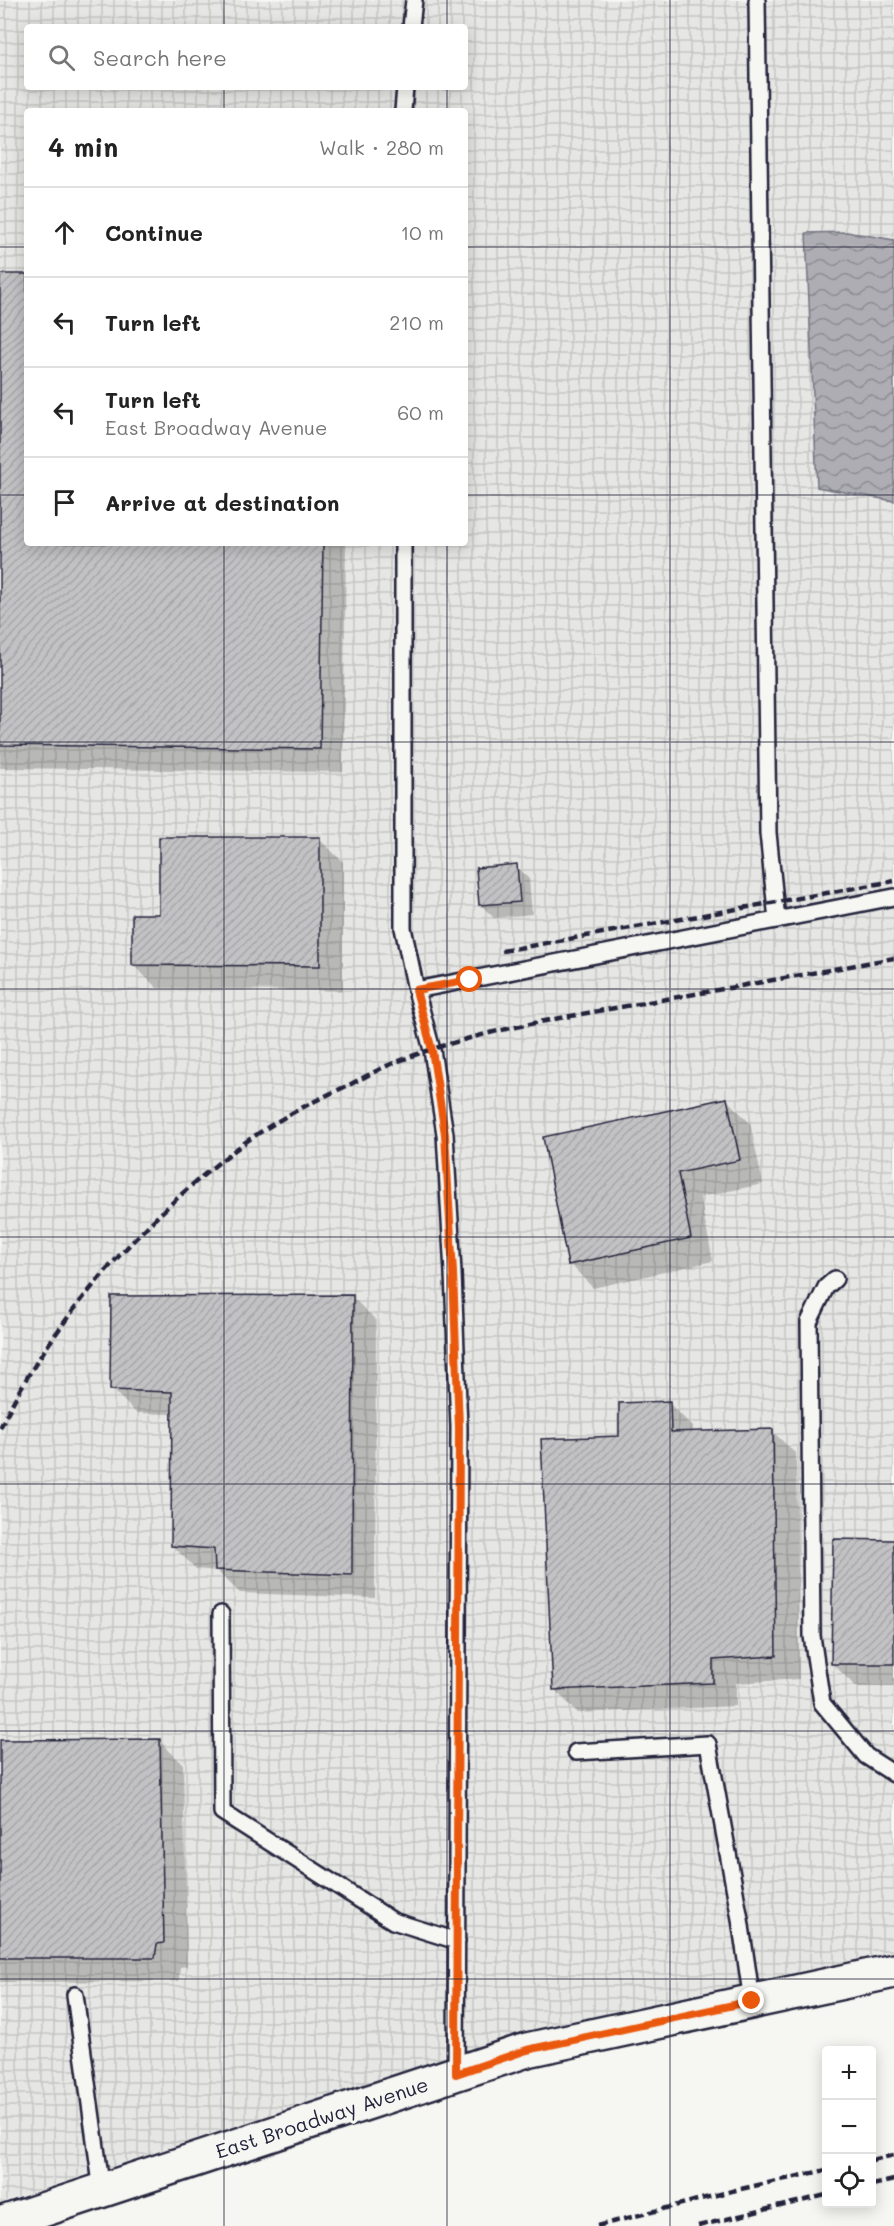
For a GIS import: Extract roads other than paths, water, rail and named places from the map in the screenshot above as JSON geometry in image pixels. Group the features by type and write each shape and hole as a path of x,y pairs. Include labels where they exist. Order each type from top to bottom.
{"main road":[{"name":"East Broadway Avenue","path":"0,2223 527,2050 894,1971"}],"lane":[{"path":"411,24 414,0"},
{"path":"757,0 768,832 777,920"},
{"path":"403,108 405,90"},
{"path":"403,546 403,928 432,1050 445,1134 459,1427 456,2074"},
{"path":"416,990 894,897"},
{"path":"835,1280 826,1287 808,1322 812,1636 822,1703 866,1756 894,1774"},
{"path":"221,1614 222,1812 393,1921 457,1941"},
{"path":"576,1752 708,1744 740,1919 752,2001"},
{"path":"75,1995 102,2191"}],"water":[{"path":"847,232 894,240 894,501 817,487 806,233"}],"railway":[{"path":"502,951 894,881"},
{"path":"0,1428 21,1388 72,1312 133,1241 166,1208 235,1150 262,1131 306,1106 393,1063 485,1034 894,958"},
{"path":"876,2159 894,2155"},
{"path":"597,2226 736,2190 822,2171"},
{"path":"876,2184 894,2180"},
{"path":"698,2226 822,2196"}]}
